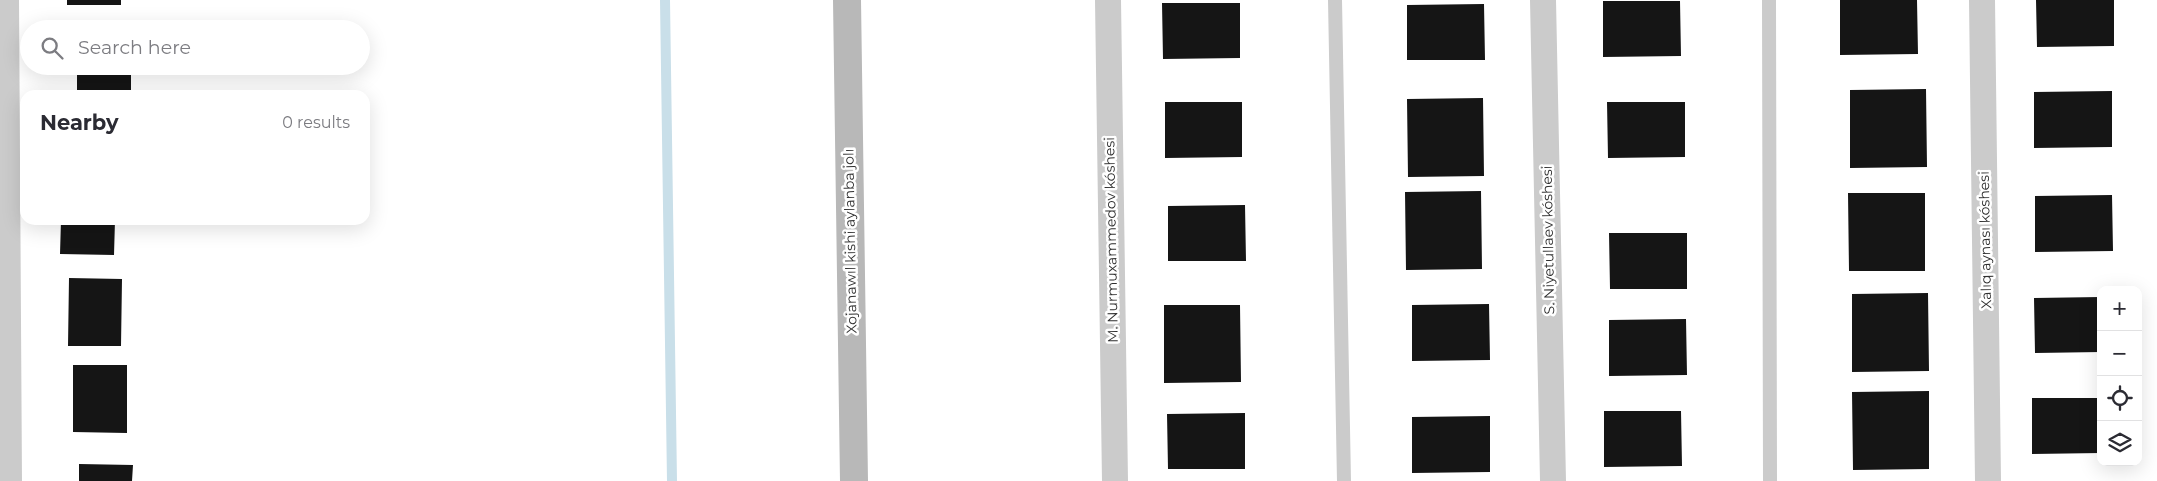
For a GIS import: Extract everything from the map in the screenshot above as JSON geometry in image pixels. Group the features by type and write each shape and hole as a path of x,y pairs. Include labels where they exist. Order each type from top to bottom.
{"main road":[{"name":"Xojanawıl kishi aylanba jolı","path":"847,0 854,481"}],"street":[{"path":"6,0 4,338 9,481"},
{"name":"M. Nurmuxammedov kóshesi","path":"1108,0 1115,481"},
{"name":"S. Niyetullaev kóshesi","path":"1543,0 1553,481"},
{"name":"Xalıq aynası kóshesi","path":"1982,0 1988,481"}],"lane":[{"path":"1335,0 1344,481"},
{"path":"1769,0 1770,481"}],"building":[{"path":"67,0 121,0 121,5 67,5"},
{"path":"1840,0 1917,0 1918,54 1840,55"},
{"path":"2036,0 2114,0 2114,46 2037,47"},
{"path":"1603,1 1680,1 1681,56 1603,57"},
{"path":"1162,3 1240,3 1240,58 1163,59"},
{"path":"1484,4 1485,60 1407,60 1407,5"},
{"path":"77,75 131,75 131,90 77,90"},
{"path":"1926,89 1927,167 1850,168 1850,90"},
{"path":"2112,91 2112,147 2034,148 2034,92"},
{"path":"1483,98 1484,176 1408,177 1407,99"},
{"path":"1165,102 1242,102 1242,157 1165,158"},
{"path":"1607,102 1685,102 1685,157 1608,158"},
{"path":"1481,191 1482,269 1406,270 1405,192"},
{"path":"1848,193 1925,193 1925,271 1849,271"},
{"path":"2112,195 2113,251 2035,252 2035,196"},
{"path":"1245,205 1246,261 1168,261 1168,206"},
{"path":"61,225 115,225 114,255 60,254"},
{"path":"1609,233 1687,233 1687,289 1610,289"},
{"path":"69,278 122,279 121,346 68,346"},
{"path":"1928,293 1929,371 1852,372 1852,294"},
{"path":"2097,297 2097,352 2035,353 2034,298"},
{"path":"1489,304 1490,360 1412,361 1412,305"},
{"path":"1164,305 1240,305 1241,382 1164,383"},
{"path":"1686,319 1687,375 1609,376 1609,320"},
{"path":"73,365 127,365 127,433 73,432"},
{"path":"1929,391 1929,469 1853,470 1852,392"},
{"path":"2032,398 2097,398 2097,453 2032,454"},
{"path":"1604,411 1681,411 1682,466 1604,467"},
{"path":"1245,413 1245,469 1168,469 1167,414"},
{"path":"1490,416 1490,472 1412,473 1412,417"},
{"path":"79,464 133,465 132,481 79,481"}],"waterway":[{"path":"665,0 672,481"}]}
